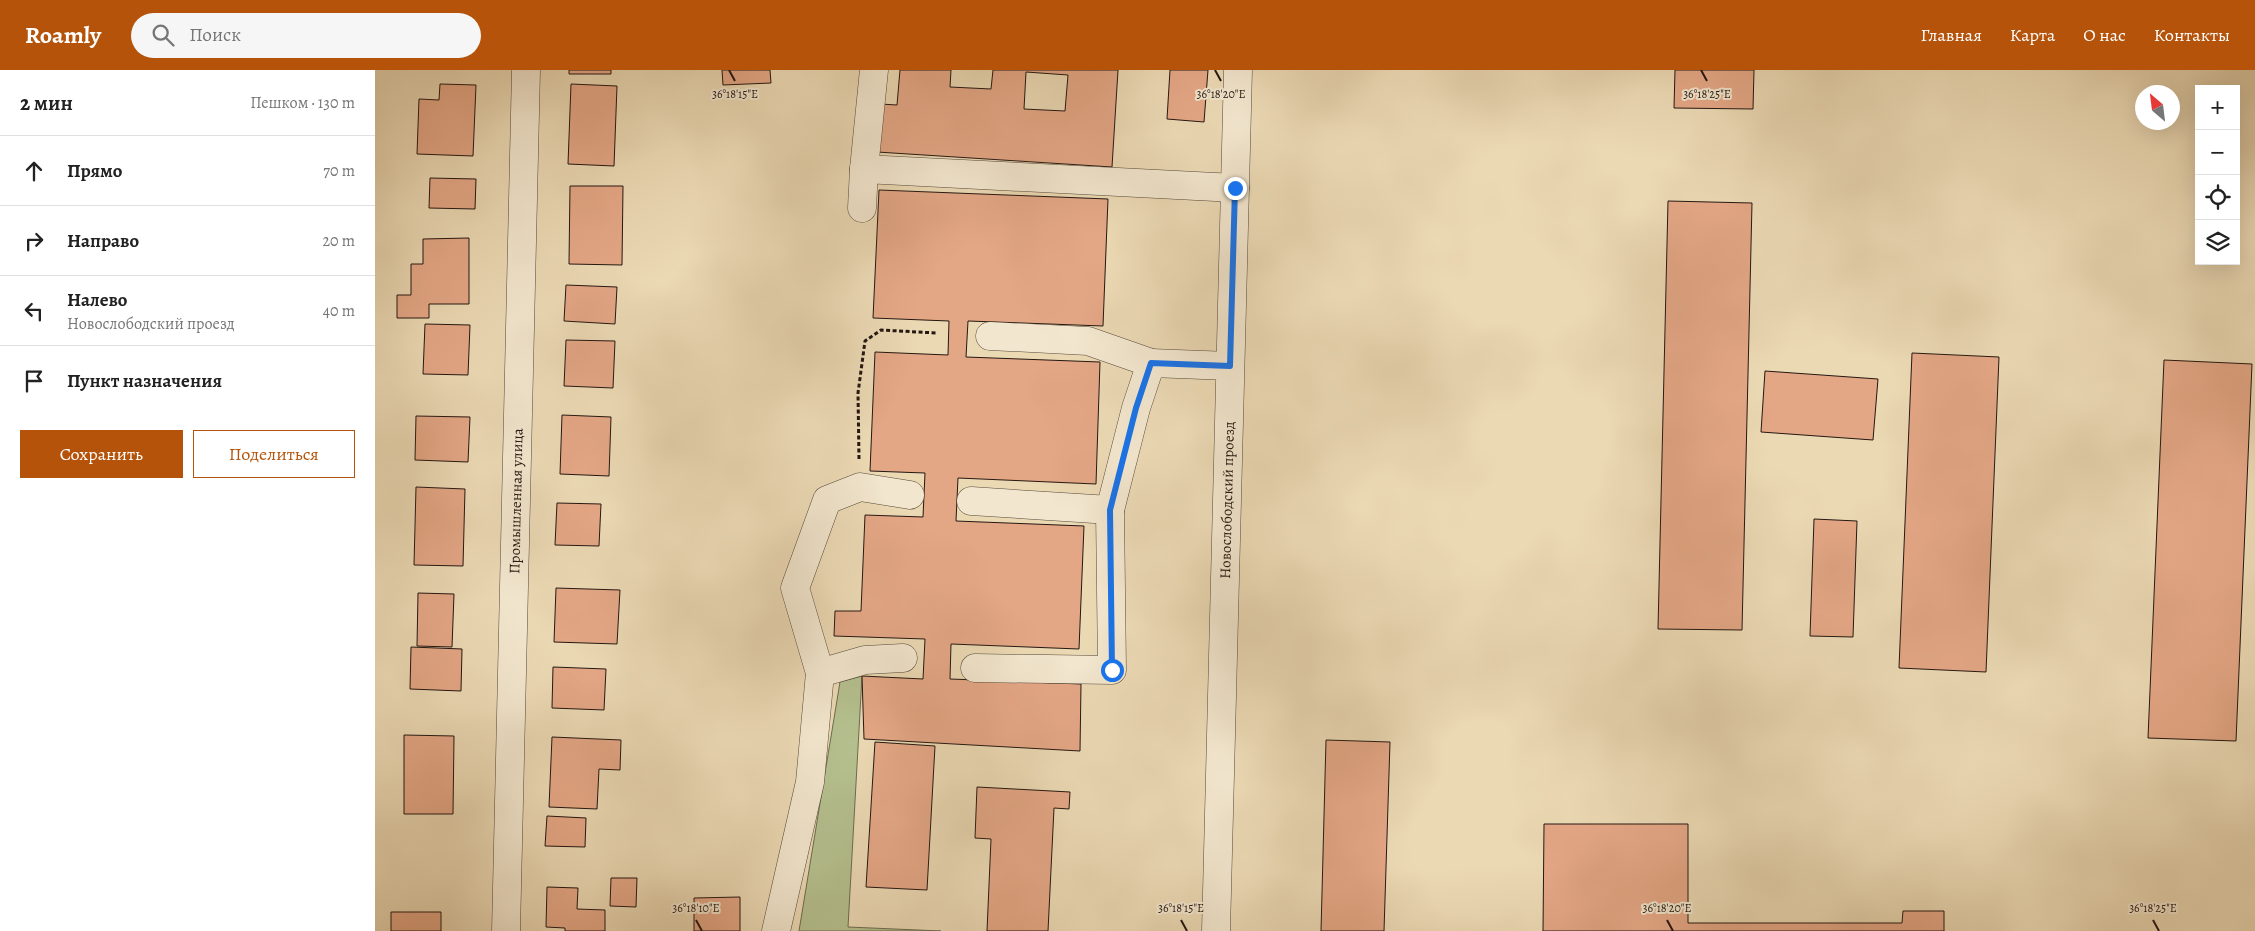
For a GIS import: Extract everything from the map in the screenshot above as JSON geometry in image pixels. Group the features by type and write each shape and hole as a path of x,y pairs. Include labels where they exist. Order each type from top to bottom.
{"street":[{"name":"Промышленная улица","path":"506,931 526,70"},
{"path":"862,208 874,70"},
{"name":"Новослободский проезд","path":"1216,931 1238,70"},
{"path":"864,169 1235,188"},
{"path":"989,336 1088,341 1151,363 1230,366"},
{"path":"975,668 1112,670 1110,510 1136,408 1151,363"},
{"path":"776,931 810,782 820,673 795,588 827,500 860,487 910,495"},
{"path":"971,501 1110,510"},
{"path":"820,673 865,660 903,658"}],"path":[{"path":"860,487 857,393 865,341 881,330 936,333"}],"green space":[{"path":"862,676 848,927 941,931 799,931 840,682"}],"building":[{"path":"569,70 611,70 611,74 569,74"},
{"path":"722,70 770,70 771,83 723,85"},
{"path":"900,70 951,70 950,87 991,89 993,70 1118,70 1112,167 877,152 880,104 897,105","holes":["1026,72 1068,75 1065,111 1024,109"]},
{"path":"1170,70 1208,70 1204,122 1167,119"},
{"path":"1675,70 1754,70 1753,109 1674,108"},
{"path":"440,84 476,85 473,156 417,154 419,99 439,100"},
{"path":"571,84 617,86 614,166 568,164"},
{"path":"430,178 476,179 475,209 429,208"},
{"path":"570,186 623,186 622,265 569,264"},
{"path":"879,190 1108,199 1103,326 968,321 966,357 1100,362 1096,484 958,478 956,521 1084,526 1079,649 951,644 950,679 1081,684 1080,751 864,739 862,676 923,679 925,639 834,636 835,611 861,611 865,515 923,517 925,473 870,471 875,352 948,355 949,321 873,318"},
{"path":"1668,201 1752,203 1742,630 1658,629"},
{"path":"469,238 469,304 429,304 429,318 397,318 397,295 411,295 411,264 423,264 423,239"},
{"path":"566,285 617,287 615,324 564,321"},
{"path":"425,324 470,325 468,375 423,374"},
{"path":"566,340 615,341 613,388 564,386"},
{"path":"1912,353 1999,357 1986,672 1899,668"},
{"path":"2164,360 2252,364 2236,741 2148,738"},
{"path":"1765,371 1878,379 1873,440 1761,432"},
{"path":"562,415 611,417 609,476 560,474"},
{"path":"416,416 470,417 468,462 415,460"},
{"path":"416,487 465,489 463,566 414,565"},
{"path":"557,503 601,504 599,546 555,545"},
{"path":"1814,519 1857,521 1853,637 1810,636"},
{"path":"556,588 620,590 617,644 554,642"},
{"path":"418,593 454,594 452,647 417,646"},
{"path":"411,647 462,649 461,691 410,689"},
{"path":"553,667 606,669 604,710 552,708"},
{"path":"404,735 454,736 453,814 404,814"},
{"path":"552,737 621,740 620,770 599,769 597,809 549,807"},
{"path":"1326,740 1390,742 1384,931 1321,931"},
{"path":"875,742 935,746 927,890 866,887"},
{"path":"977,787 1070,792 1069,809 1054,808 1048,931 987,931 991,839 975,838"},
{"path":"547,816 586,818 585,847 545,846"},
{"path":"1544,824 1688,824 1688,923 1902,923 1903,911 1944,911 1944,931 1543,931"},
{"path":"611,878 637,878 636,907 610,906"},
{"path":"547,887 578,888 577,909 605,910 605,931 565,931 565,928 546,927"},
{"path":"740,897 740,931 694,931 694,898"},
{"path":"391,912 441,912 441,931 391,931"}],"route":[{"path":"1112,670 1110,510 1136,408 1151,363 1230,366 1235,188"}]}
